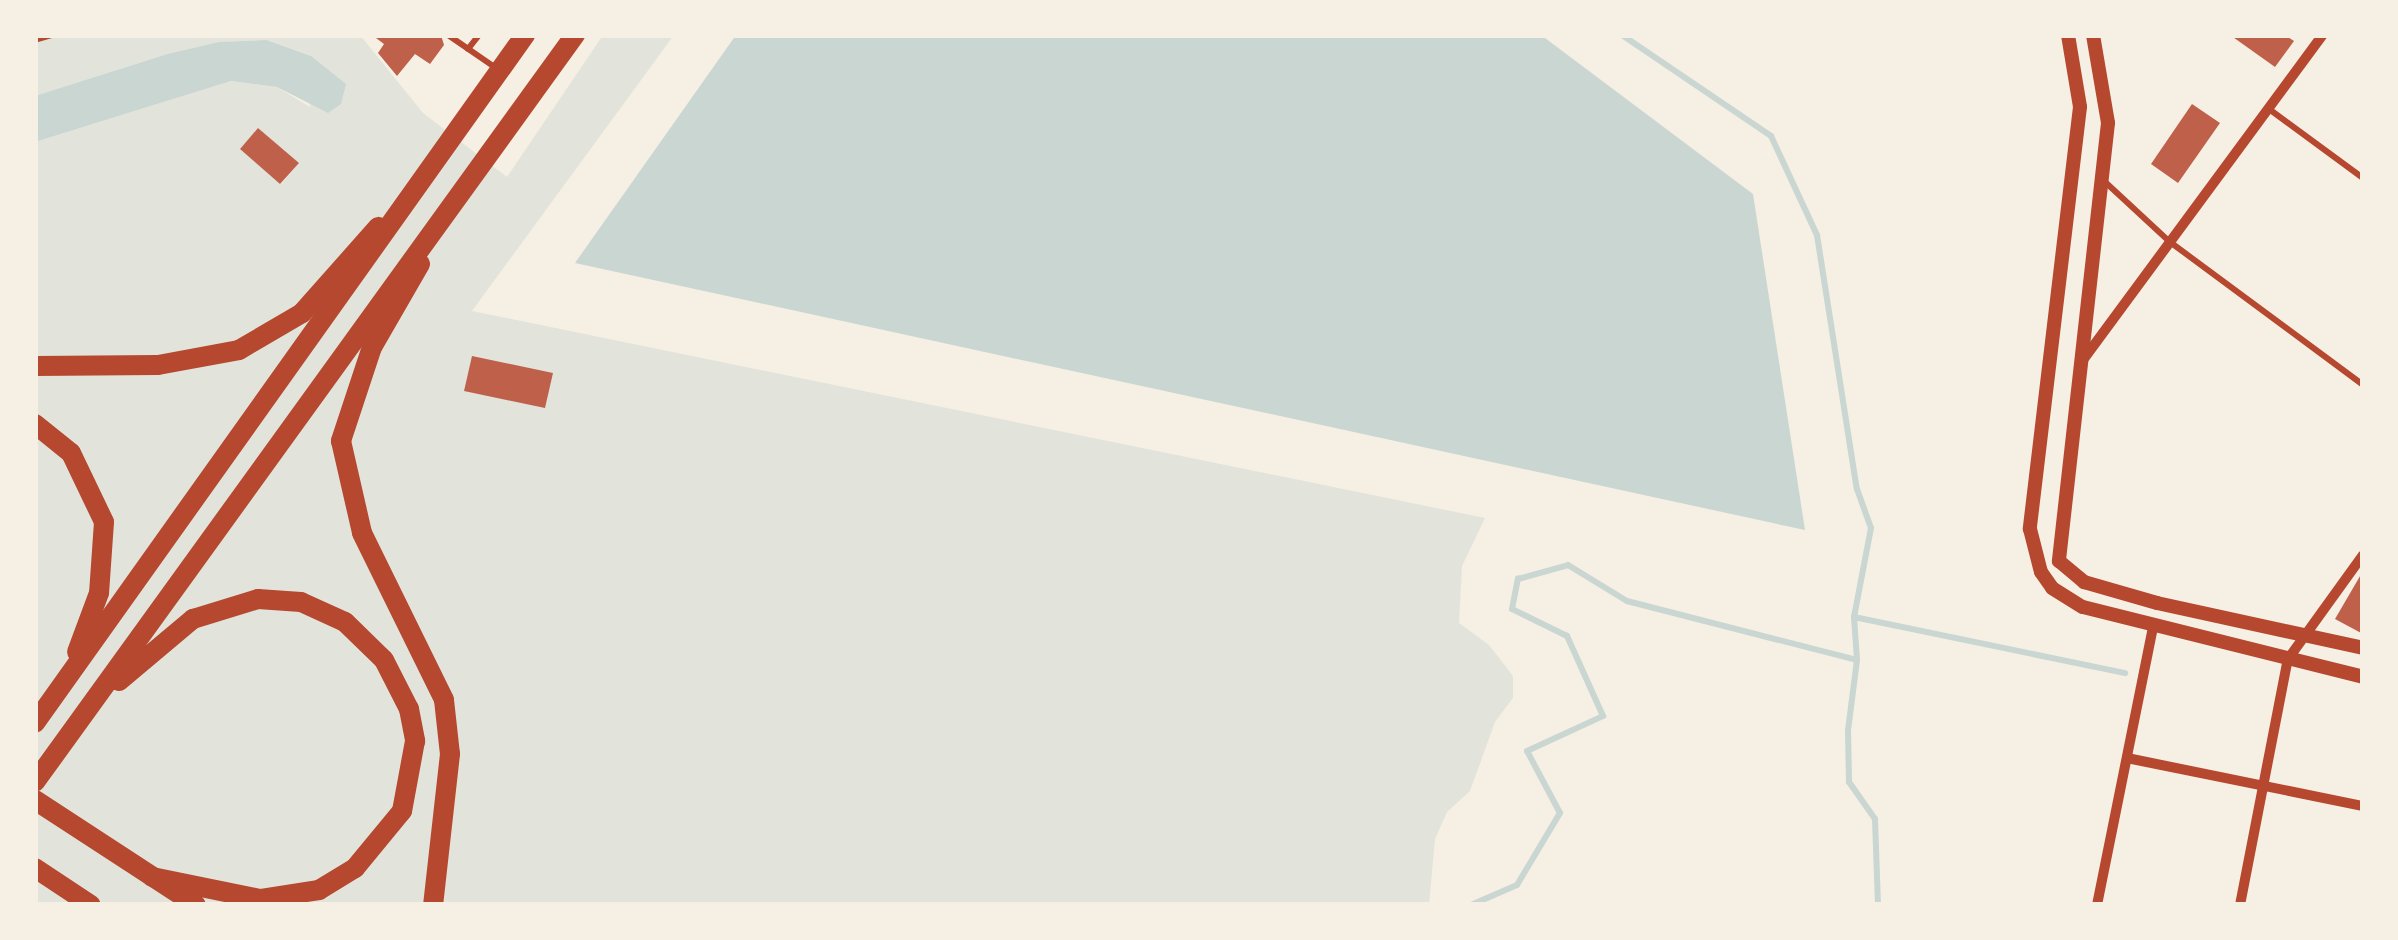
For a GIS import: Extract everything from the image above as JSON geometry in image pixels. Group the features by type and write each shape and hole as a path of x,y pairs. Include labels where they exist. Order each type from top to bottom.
{"highway":[{"path":"35,723 525,35"},
{"path":"35,782 575,35"},
{"path":"35,366 195,361 273,334 302,313 414,190"},
{"path":"423,244 406,296 358,380 342,441 362,533 444,700 450,754 432,905"},
{"path":"35,424 71,453 104,522 99,593 66,680"},
{"path":"82,719 193,619 258,599 301,602 345,622 384,660 409,709 414,771 402,812 355,868 319,890 274,898 152,877"},
{"path":"35,800 196,905"},
{"path":"35,868 91,905"}],"street":[{"path":"2068,35 2080,108 2030,529 2032,552 2052,588 2083,607 2363,677"},
{"path":"2094,35 2108,122 2082,361 2056,546 2068,574 2157,603 2363,648"},
{"path":"2082,361 2323,35"},
{"path":"2240,905 2288,659 2363,556"},
{"path":"2052,588 2068,574"},
{"path":"2098,905 2153,627"},
{"path":"2127,758 2363,806"}],"lane":[{"path":"35,40 51,35"},
{"path":"448,35 500,70"},
{"path":"468,49 478,35"},
{"path":"2268,109 2363,178"},
{"path":"2102,179 2170,242 2363,385"}],"shaded area":[{"path":"35,35 360,35 423,113 507,177 603,35 674,35 472,311 1485,518 1462,566 1459,623 1489,645 1513,676 1513,698 1495,722 1470,791 1447,812 1435,839 1429,905 35,905 35,142 231,81 277,87 310,107 311,56 268,40 219,42 35,96","holes":["258,128 299,163 281,184 240,149"]},
{"path":"736,35 1541,35 1753,194 1805,530 575,263"},
{"path":"267,40 311,56 346,84 341,104 328,113 277,87 231,81 35,142 35,96 168,54 219,42"}],"building":[{"path":"372,35 441,35 444,45 430,64 415,54 397,76 378,53 384,44"},
{"path":"2230,35 2285,35 2294,41 2275,67"},
{"path":"2192,104 2220,123 2178,183 2151,164"},
{"path":"258,128 299,163 280,184 240,149"},
{"path":"472,356 553,373 545,408 464,391"},
{"path":"2363,571 2363,634 2335,619"}],"waterway":[{"path":"1622,35 1771,136 1817,235 1857,489 1871,528 1854,617 1857,660 1848,730 1849,782 1875,819 1878,905"},
{"path":"1471,905 1517,885 1560,813 1527,751 1603,716 1567,636 1512,609 1518,579 1568,565 1627,601 1857,660"},
{"path":"1854,617 2125,673"}]}
